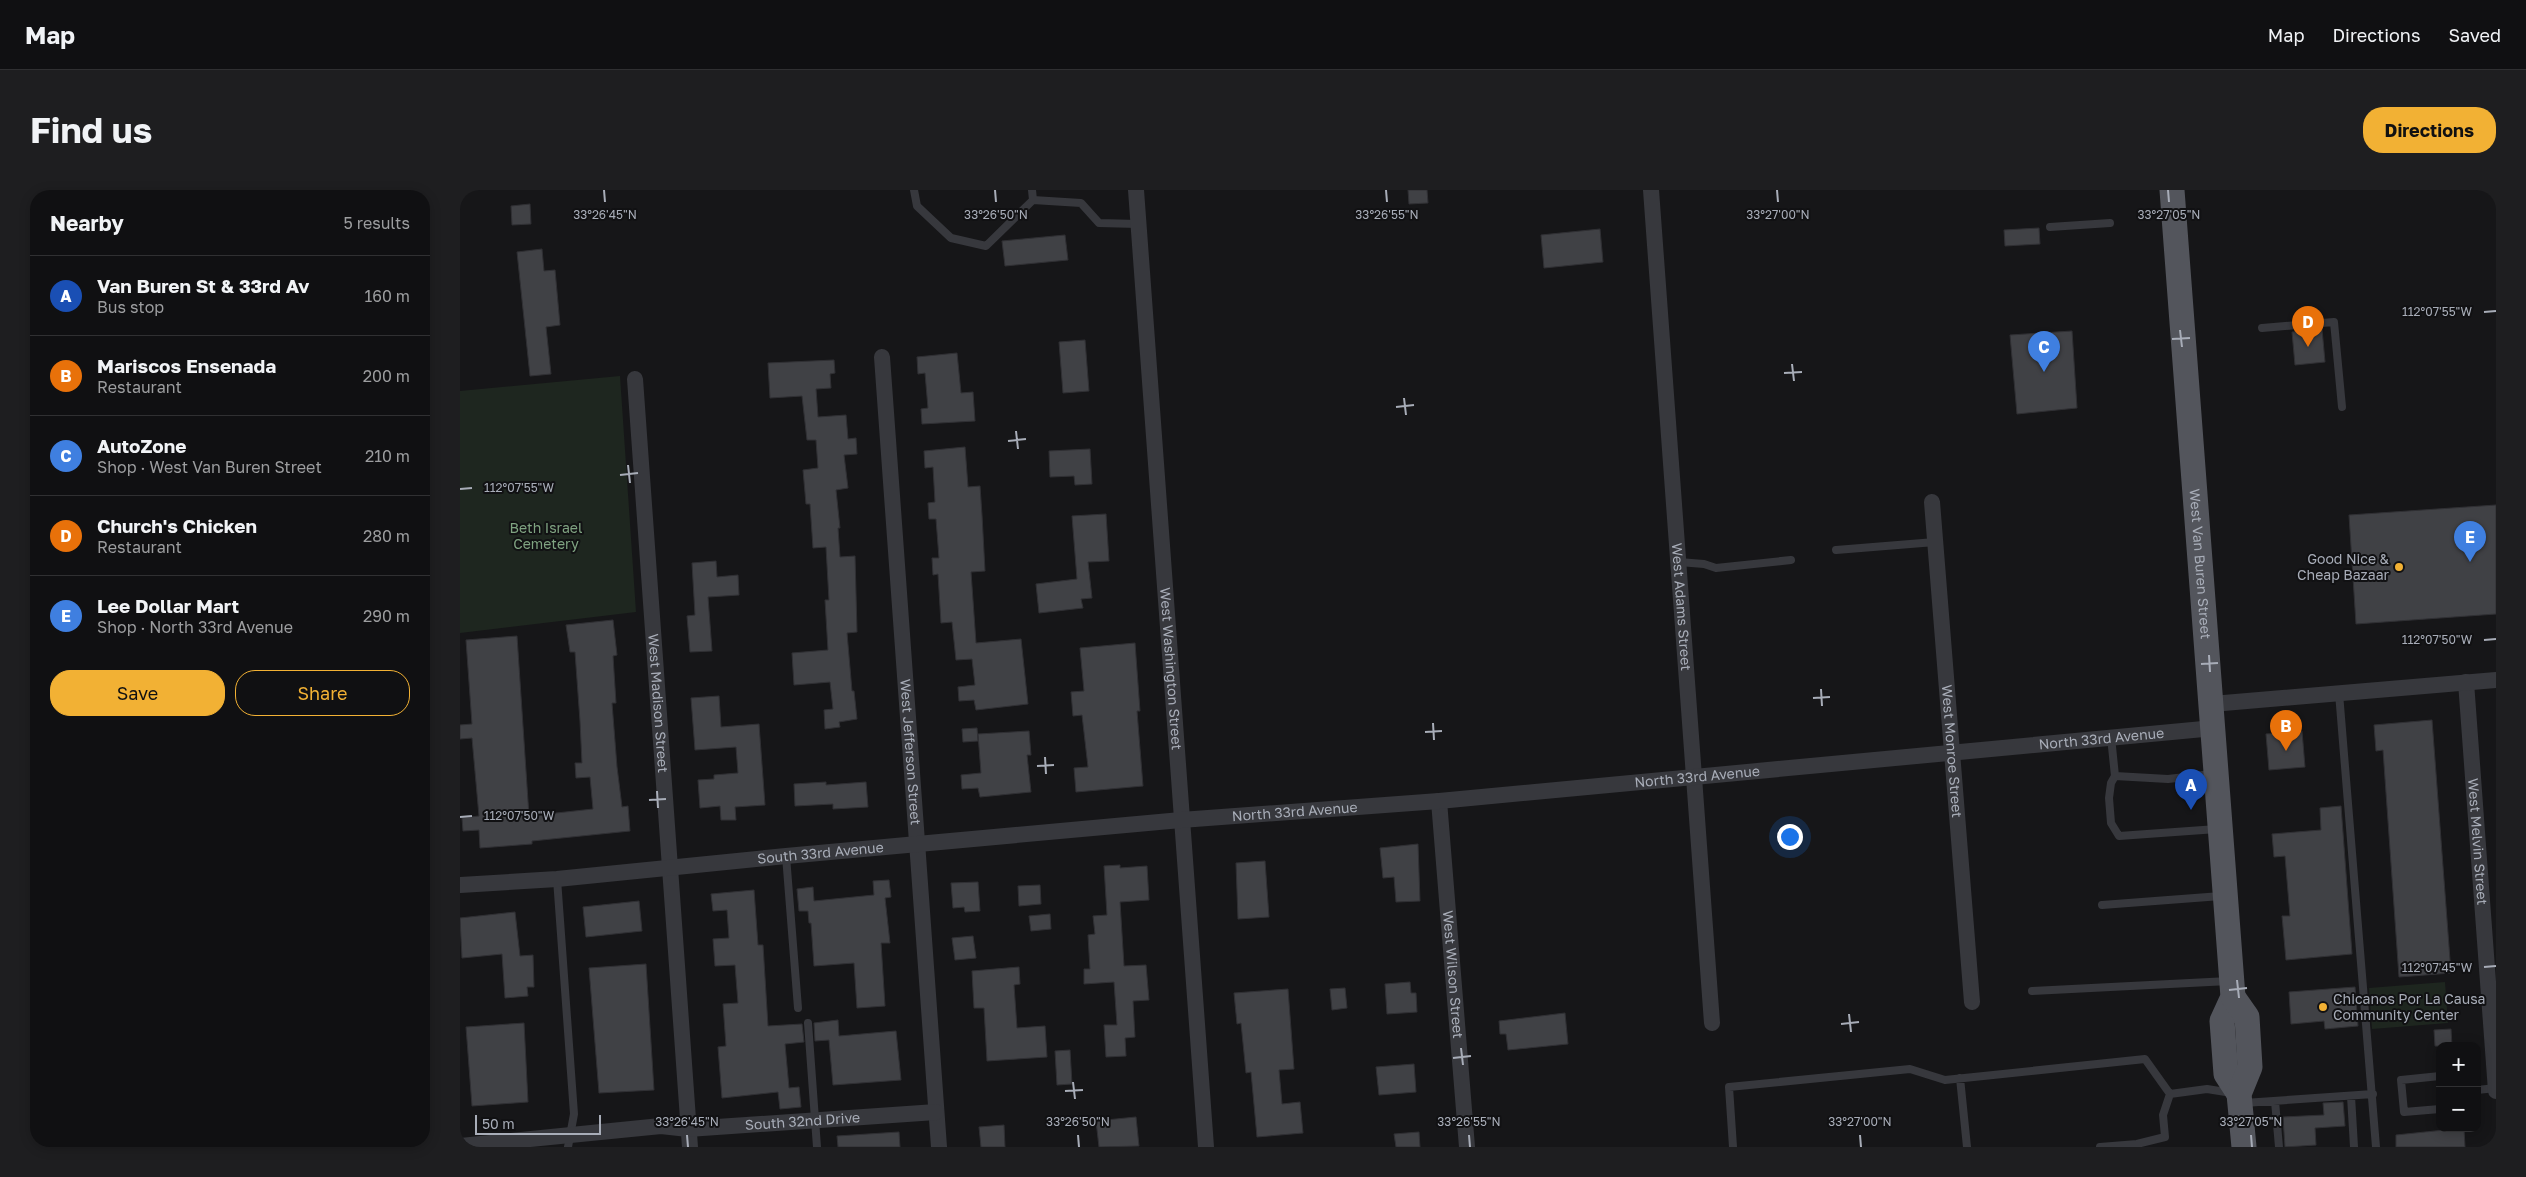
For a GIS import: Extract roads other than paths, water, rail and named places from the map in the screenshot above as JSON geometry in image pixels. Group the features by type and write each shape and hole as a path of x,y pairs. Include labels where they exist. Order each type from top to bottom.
{"main road":[{"name":"West Van Buren Street","path":"2172,190 2232,989 2222,1021 2226,1074 2240,1099 2244,1147"}],"street":[{"name":"West Washington Street","path":"1136,190 1206,1147"},
{"name":"West Adams Street","path":"1651,190 1696,776 1712,1023"},
{"name":"West Jefferson Street","path":"882,357 939,1147"},
{"name":"West Madison Street","path":"636,379 690,1147"},
{"name":"West Monroe Street","path":"1932,502 1972,1002"},
{"name":"North 33rd Avenue","path":"1181,820 1439,801 2111,737 2338,693 2496,680"},
{"name":"West Melvin Street","path":"2466,682 2496,1089"},
{"name":"West Wilson Street","path":"1439,801 1467,1147"},
{"name":"South 33rd Avenue","path":"460,885 671,869 786,856 1181,820"},
{"name":"South 32nd Drive","path":"460,1146 569,1141 661,1126 688,1129 936,1112"}],"lane":[{"path":"914,190 916,206 951,238 986,246 1033,200 1081,203 1099,223 1138,224"},
{"path":"1032,190 1033,200"},
{"path":"2050,227 2110,223"},
{"path":"2262,328 2334,322 2342,407"},
{"path":"1836,550 1935,542"},
{"path":"1679,562 1704,564 1716,568 1791,560"},
{"path":"2338,693 2376,1147"},
{"path":"2111,737 2115,776 2111,783 2111,823 2119,836 2221,829"},
{"path":"2115,776 2168,779 2217,774"},
{"path":"786,856 798,1008"},
{"path":"557,879 574,1114 569,1141"},
{"path":"2102,905 2225,896"},
{"path":"2032,991 2232,989"},
{"path":"808,1023 817,1147"},
{"path":"1733,1147 1729,1087 1910,1069 1945,1080 2144,1059 2170,1094"},
{"path":"2436,1076 2401,1080 2404,1112 2436,1109"},
{"path":"1960,1078 1967,1147"},
{"path":"2481,1090 2496,1089"},
{"path":"2170,1094 2206,1090 2240,1099 2275,1101 2373,1094"},
{"path":"2166,1147 2163,1115 2170,1094"},
{"path":"2351,1096 2354,1147"},
{"path":"2275,1101 2279,1147"},
{"path":"2100,1147 2137,1144 2165,1137"}],"place":[{"name":"Church's Chicken","path":"2308,347"},
{"name":"AutoZone","path":"2044,372"},
{"name":"Lee Dollar Mart","path":"2470,562"},
{"name":"Good Nice & Cheap Bazaar","path":"2399,567"},
{"name":"Mariscos Ensenada","path":"2286,751"},
{"name":"Van Buren St & 33rd Av","path":"2191,810"},
{"name":"Chicanos Por La Causa Community Center","path":"2323,1007"}],"park label":[{"name":"Beth Israel Cemetery","path":"546,536"}]}
